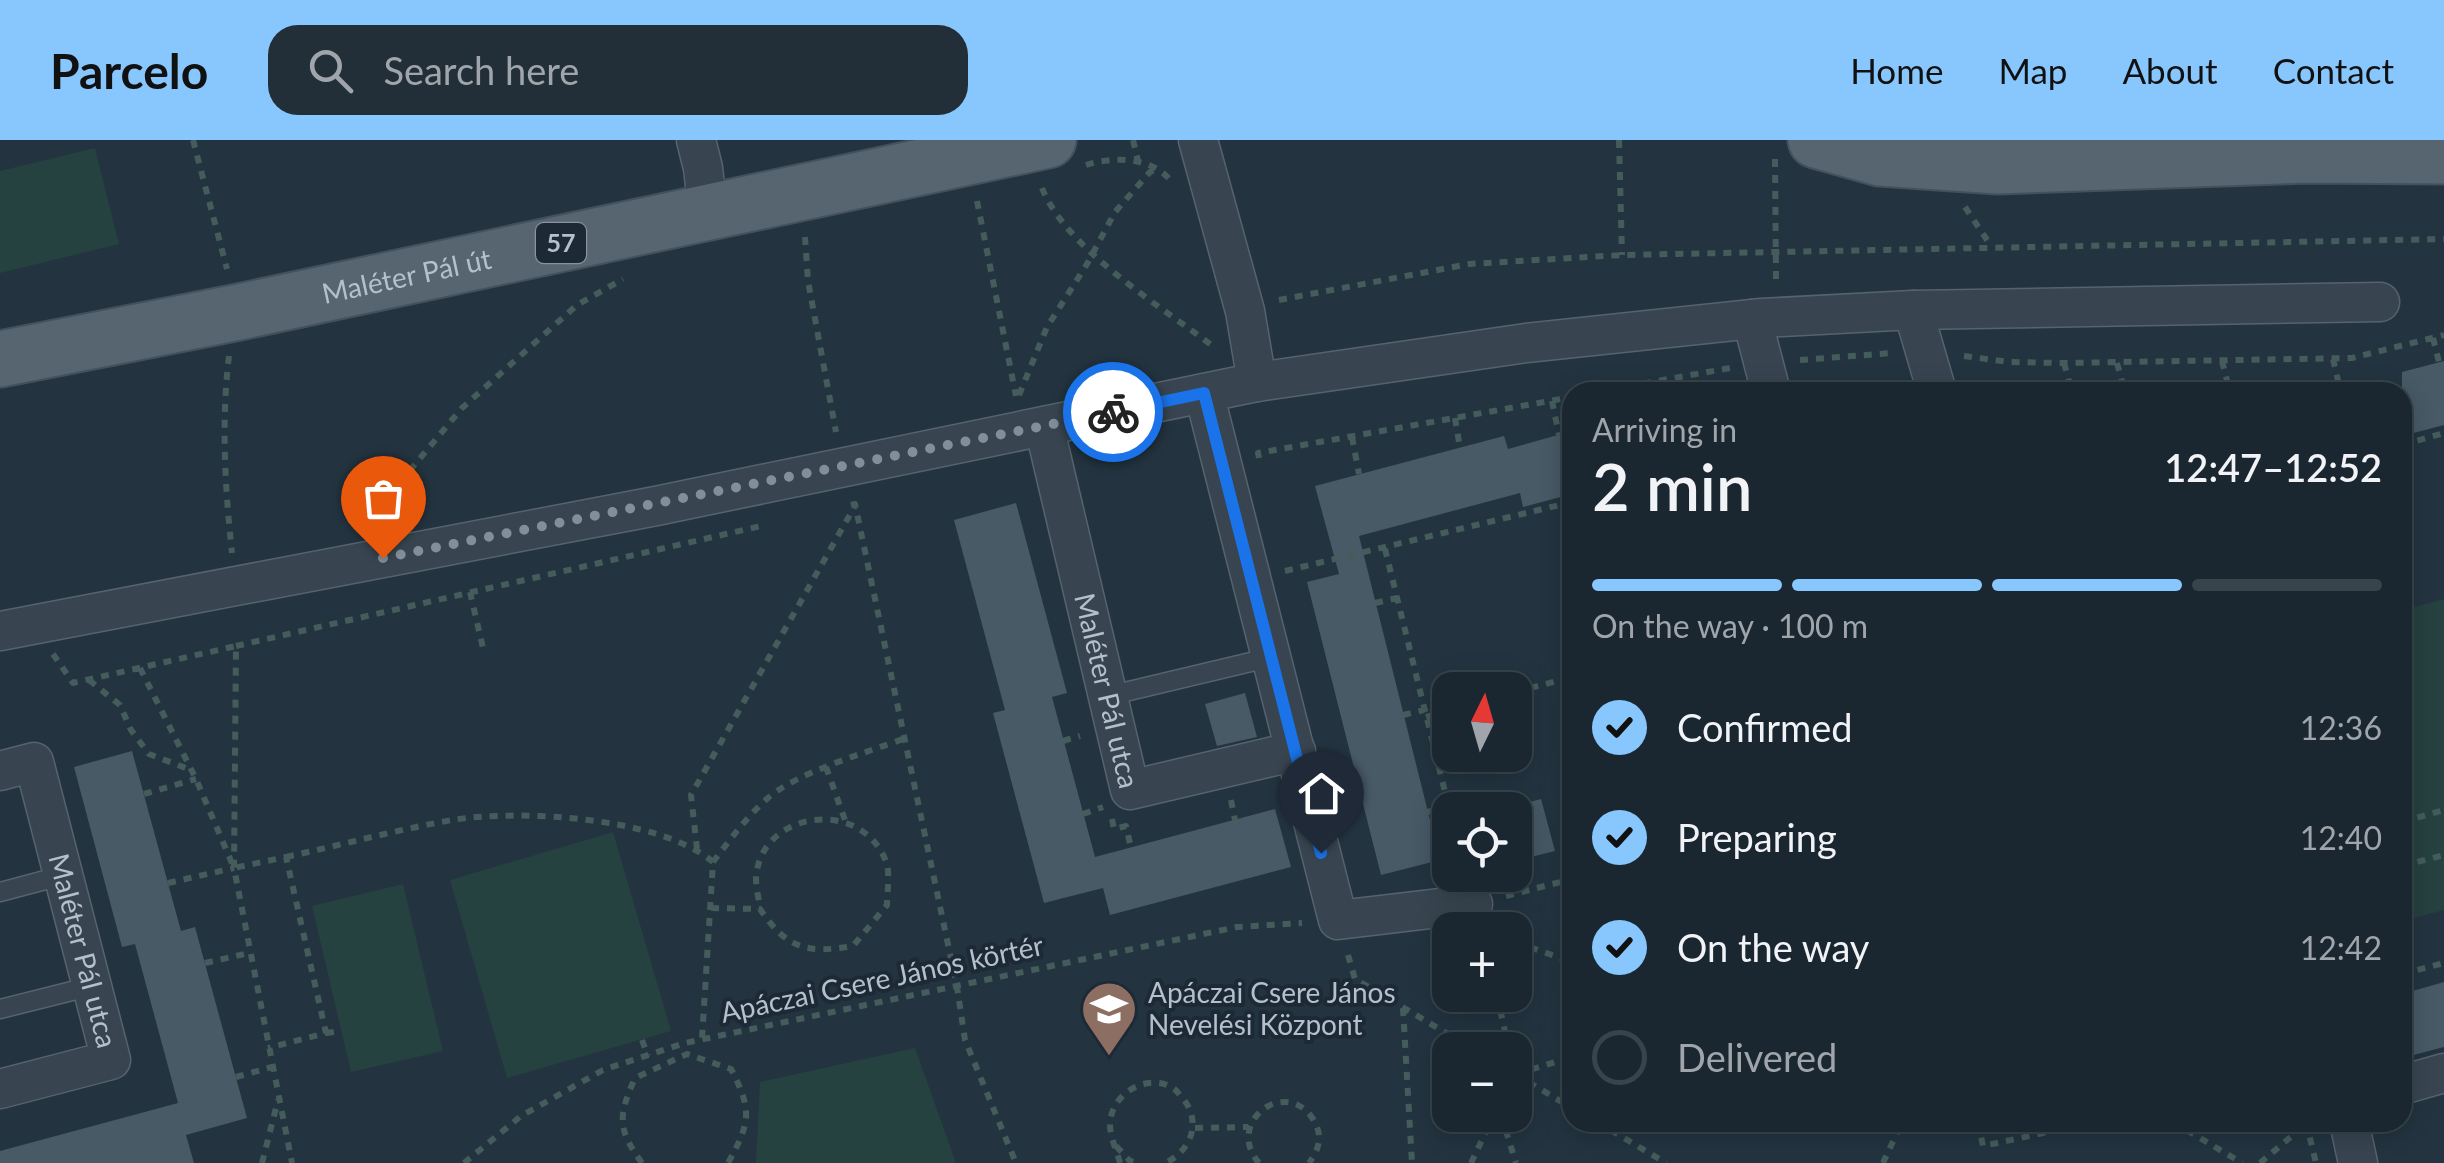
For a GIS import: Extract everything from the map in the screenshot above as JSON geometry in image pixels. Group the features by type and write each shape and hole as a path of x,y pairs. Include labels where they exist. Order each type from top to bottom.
{"main road":[{"path":"1816,140 1880,158 1998,166 2306,155 2444,156"},
{"name":"Maléter Pál út","path":"0,358 803,190 1053,164"}],"street":[{"path":"696,140 708,212"},
{"path":"1198,140 1245,311 1249,384"},
{"path":"16,628 1249,384 1526,344 1764,318 1914,310 2380,302"},
{"path":"1914,310 1934,382"},
{"path":"1764,318 1767,377"},
{"path":"1204,393 1338,920 1473,904"},
{"name":"Maléter Pál utca","path":"1044,426 1130,790 1296,751"},
{"name":"Maléter Pál utca","path":"0,771 34,762 112,1060 0,1088"},
{"path":"2412,1082 2444,1074"},
{"path":"2351,1132 2358,1163"}],"lane":[{"path":"1108,696 1272,657"},
{"path":"0,892 64,875"},
{"path":"0,1010 92,986"}],"path":[{"path":"194,140 234,312 225,391 226,503 236,586"},
{"path":"1133,140 1138,161"},
{"path":"1619,140 1622,255"},
{"path":"1764,318 1775,250 1775,140"},
{"path":"1176,196 1170,178 1158,169 1138,161 1102,160 1053,164 1048,203 1092,254 1235,363 1249,384 1262,470"},
{"path":"993,196 977,201 1017,399 1047,328 1115,212 1150,172 1158,169"},
{"path":"803,190 808,281 842,467"},
{"path":"1245,311 1262,303 1469,264 1775,250 2444,239"},
{"path":"344,566 386,499 462,408 577,305 625,278"},
{"path":"1712,382 1925,351 2010,362 2333,359 2352,358 2444,335"},
{"path":"2433,338 2438,362"},
{"path":"2333,359 2338,382"},
{"path":"2222,361 2227,382"},
{"path":"2117,362 2122,382"},
{"path":"2064,363 2069,382"},
{"path":"1258,454 1562,398"},
{"path":"1552,400 1559,435"},
{"path":"1455,418 1460,448"},
{"path":"2412,441 2444,433"},
{"path":"1352,438 1359,474"},
{"path":"836,508 855,504"},
{"path":"855,504 965,1040 1016,1163"},
{"path":"697,848 691,795 855,504"},
{"path":"1280,554 1284,571 1562,505"},
{"path":"16,628 73,683 778,522"},
{"path":"1385,549 1445,792"},
{"path":"470,592 483,648"},
{"path":"1375,603 1397,598"},
{"path":"236,646 234,868 292,1163"},
{"path":"140,668 192,770 234,868"},
{"path":"88,679 120,704 131,730 150,754 192,770"},
{"path":"1532,688 1562,680"},
{"path":"1403,715 1432,712"},
{"path":"702,1039 713,862 770,795 826,768 903,739"},
{"path":"826,768 845,820"},
{"path":"144,794 196,780"},
{"path":"1231,800 1236,820"},
{"path":"2412,819 2444,810"},
{"path":"1428,812 1432,811"},
{"path":"168,882 456,820 550,816 634,827 697,848 713,862"},
{"path":"811,818 845,820 874,839 888,863 888,905 853,946 806,950 776,933 760,909 756,871 771,841 811,818"},
{"path":"1126,826 1131,848"},
{"path":"2412,864 2444,856"},
{"path":"286,857 326,1034"},
{"path":"711,908 760,909"},
{"path":"1338,920 1355,979 1444,1032"},
{"name":"Apáczai Csere János körtér","path":"464,1163 520,1116 603,1070 685,1043 1237,927 1338,920"},
{"path":"1532,948 1562,958"},
{"path":"205,963 250,953"},
{"path":"2412,971 2444,963"},
{"path":"1403,1008 1412,1163"},
{"path":"268,1048 341,1030"},
{"path":"642,1040 648,1056"},
{"path":"685,1043 688,1054"},
{"path":"642,1163 624,1138 621,1108 635,1078 688,1054 730,1070 743,1093 747,1129 728,1163"},
{"path":"1562,1060 1515,1074 1562,1102"},
{"path":"236,1077 272,1067"},
{"path":"1120,1163 1110,1124 1114,1106 1128,1090 1148,1082 1174,1088 1192,1111 1194,1128 1180,1156 1165,1163"},
{"path":"262,1163 279,1099"},
{"path":"1258,1163 1248,1143 1249,1128 1257,1113 1272,1104 1286,1102 1306,1109 1319,1129 1320,1146 1310,1163"},
{"path":"1194,1128 1249,1128"},
{"path":"1471,1163 1488,1132"},
{"path":"1504,1132 1516,1163"},
{"path":"1614,1132 1666,1163"},
{"path":"1883,1163 1897,1132"},
{"path":"1980,1132 1983,1146 2048,1132"},
{"path":"2190,1132 2242,1163"},
{"path":"2260,1163 2296,1132"},
{"path":"2308,1132 2316,1163"},
{"path":"1115,1145 1130,1160 1140,1163"}],"green space":[{"path":"95,148 119,244 0,273 0,171"},
{"path":"2444,599 2444,910 2412,919 2412,608"},
{"path":"613,832 671,1031 507,1078 450,880"},
{"path":"403,884 443,1051 351,1072 312,906"},
{"path":"915,1048 956,1163 756,1163 760,1082"}],"building":[{"path":"2444,361 2444,425 2412,433 2412,382 2402,382 2402,372"},
{"path":"1562,434 1562,497 1523,507 1520,493 1359,536 1432,828 1432,862 1381,875 1307,582 1339,574 1315,486 1504,436 1508,449"},
{"path":"1016,503 1067,693 1052,697 1095,857 1275,809 1291,867 1110,915 1103,888 1044,903 993,713 1005,710 954,520"},
{"path":"1245,693 1257,737 1217,746 1205,704"},
{"path":"132,751 181,931 195,927 247,1118 186,1135 194,1163 0,1163 0,1151 178,1103 135,944 122,947 74,767"},
{"path":"1541,799 1555,851 1532,857 1532,801"},
{"path":"2444,982 2444,1047 2412,1055 2412,991"}],"way so far":[{"path":"383,558 1113,412"}],"place":[{"name":"Apáczai Csere János Nevelési Központ","path":"1109,1058"}],"route":[{"path":"1113,412 1204,393 1321,853"}]}
